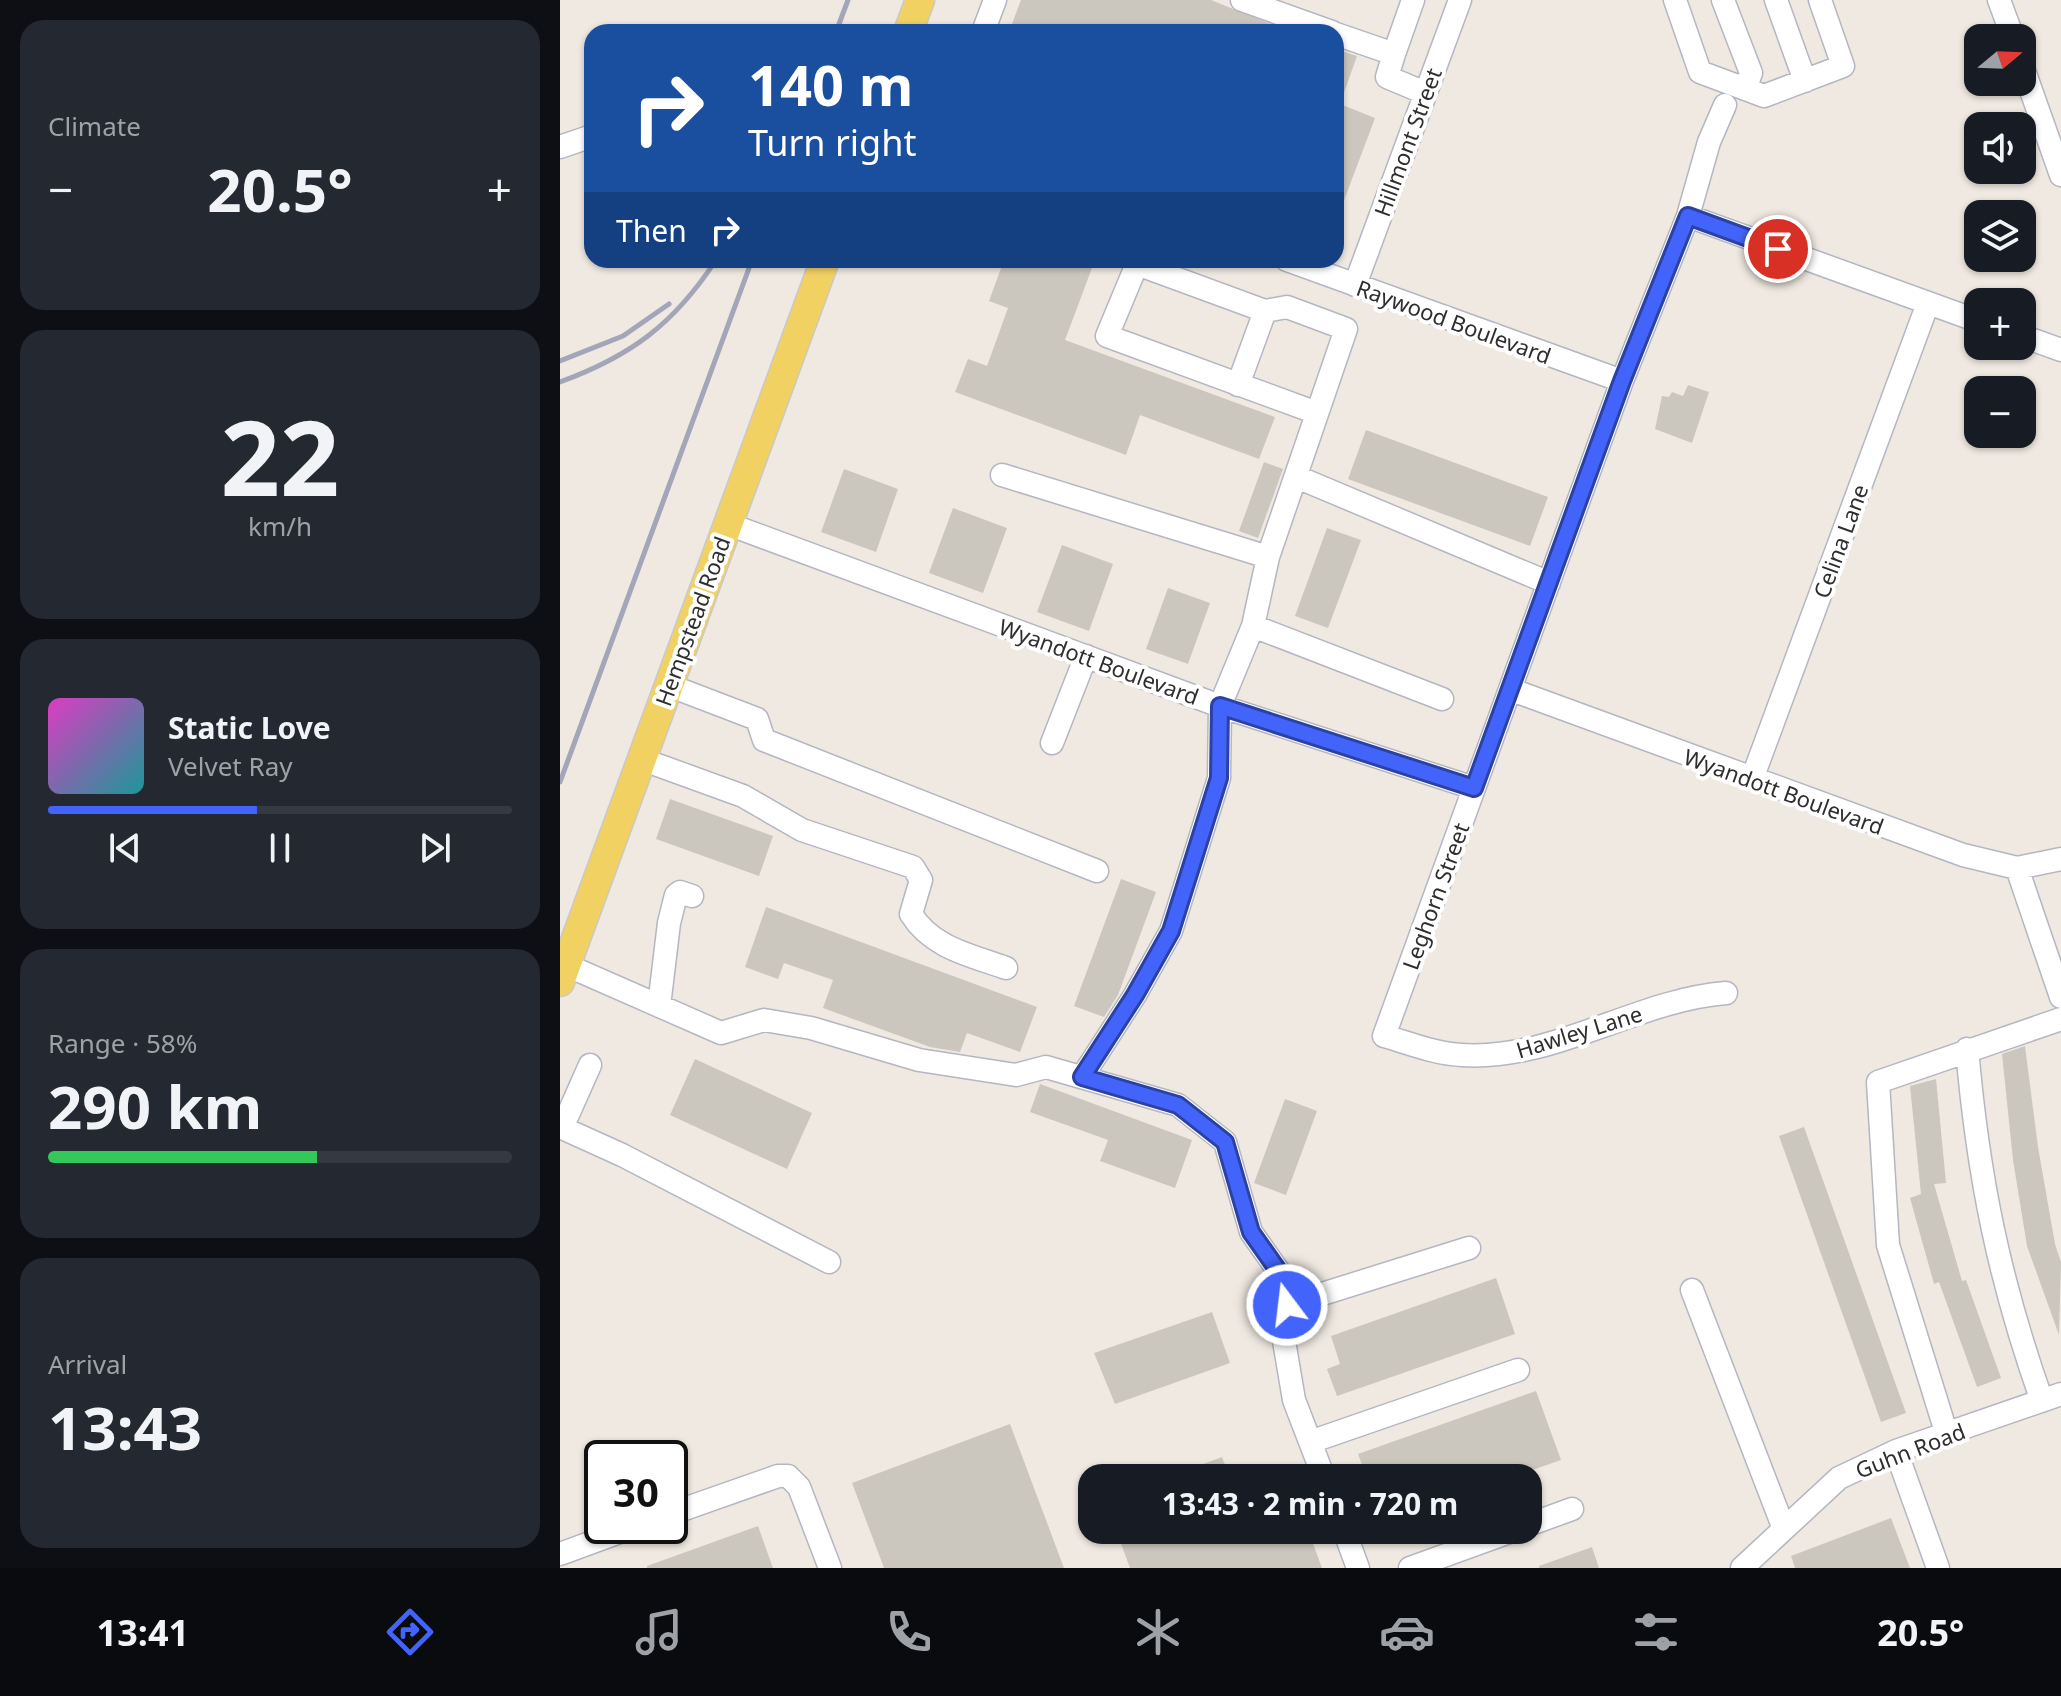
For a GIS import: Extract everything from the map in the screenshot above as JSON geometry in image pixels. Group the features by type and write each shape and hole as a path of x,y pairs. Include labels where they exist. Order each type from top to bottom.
{"main road":[{"path":"911,24 920,0"},
{"name":"Hempstead Road","path":"563,973 822,268"}],"street":[{"path":"986,24 995,0"},
{"path":"1242,0 1309,24"},
{"path":"1413,0 1387,77 1425,93"},
{"name":"Hillmont Street","path":"1355,285 1460,0"},
{"path":"1675,0 1700,72 1764,96 1843,66 1820,0"},
{"path":"1723,0 1751,73 1745,89"},
{"path":"1776,0 1805,81"},
{"path":"1999,0 2008,24"},
{"path":"1344,36 1394,54"},
{"path":"2033,96 2061,175"},
{"name":"Leghorn Street","path":"1384,1036 1622,381 1688,216 1709,142 1725,105"},
{"path":"560,147 584,139"},
{"path":"1688,216 1964,316"},
{"path":"1134,268 1107,336 1317,413"},
{"path":"1082,1077 1135,995 1171,931 1219,778 1220,706 1253,626 1268,557 1346,329 1287,307 1265,311 1152,268"},
{"name":"Raywood Boulevard","path":"1309,268 1622,381"},
{"name":"Celina Lane","path":"1752,779 1928,303"},
{"path":"1238,385 1265,311"},
{"path":"2036,341 2061,350"},
{"path":"1002,475 1268,557"},
{"path":"1297,477 1549,583"},
{"name":"Wyandott Boulevard","path":"728,524 1220,706 1474,788"},
{"path":"1253,626 1442,699"},
{"path":"1052,743 1086,656"},
{"path":"668,685 757,719 764,740 1097,871"},
{"name":"Wyandott Boulevard","path":"1512,690 1913,839 2017,868 2061,859"},
{"path":"641,759 743,796 802,830 913,867 921,880 911,914 922,932 941,945 1006,968"},
{"path":"2017,868 2061,997"},
{"path":"659,1006 669,923 676,895 680,892 692,896"},
{"path":"563,973 659,1006 721,1033 764,1020 811,1028 919,1060 1016,1075 1046,1067 1178,1105 1225,1142 1251,1232 1288,1295 1282,1329 1291,1386 1319,1464"},
{"name":"Hawley Lane","path":"1384,1036 1439,1052 1489,1055 1536,1046 1678,1000 1726,993"},
{"path":"1947,1435 1888,1245 1878,1082 2061,1019"},
{"path":"1967,1049 1975,1149 2001,1270 2052,1397"},
{"path":"590,1065 561,1128 622,1155 829,1262"},
{"path":"1288,1295 1469,1248"},
{"path":"1692,1290 1784,1529"},
{"path":"1310,1442 1518,1370"},
{"name":"Guhn Road","path":"1742,1568 1839,1478 1896,1451 2052,1397"},
{"path":"1896,1451 1938,1568"},
{"path":"688,1508 756,1483 788,1476 799,1487 830,1568"},
{"path":"1542,1520 1572,1509"},
{"path":"560,1554 587,1544"},
{"path":"1349,1544 1358,1568"},
{"path":"1410,1568 1476,1544"}],"building":[{"path":"1021,0 1211,0 1270,24 1012,24"},
{"path":"1344,52 1357,56 1344,93"},
{"path":"1344,106 1375,118 1344,200"},
{"path":"1001,268 1092,268 1065,340 1275,417 1259,459 1140,415 1126,455 955,392 968,359 987,366 1008,308 989,301"},
{"path":"1688,385 1709,392 1692,443 1655,429 1662,396 1669,397 1672,392 1683,396"},
{"path":"1366,430 1548,497 1530,546 1348,479"},
{"path":"1264,462 1283,469 1258,538 1239,531"},
{"path":"844,469 898,489 876,552 821,532"},
{"path":"953,508 1007,528 983,593 929,573"},
{"path":"1327,528 1361,540 1328,628 1295,616"},
{"path":"1062,545 1113,564 1089,631 1037,612"},
{"path":"1168,588 1210,603 1188,664 1146,649"},
{"path":"670,799 773,836 759,876 656,839"},
{"path":"1121,879 1156,892 1118,995 1104,1017 1074,1006"},
{"path":"766,907 1037,1007 1020,1052 967,1033 960,1052 930,1047 823,1008 833,980 784,963 778,979 745,967"},
{"path":"2025,1046 2038,1147 2061,1262 2059,1335 2027,1246 2013,1160 2002,1054"},
{"path":"695,1059 812,1113 787,1169 670,1115"},
{"path":"1936,1079 1946,1183 1934,1184 1962,1281 1966,1280 2001,1378 1977,1387 1939,1282 1934,1284 1910,1198 1921,1194 1910,1086"},
{"path":"1040,1084 1192,1140 1175,1188 1100,1161 1108,1140 1030,1112"},
{"path":"1285,1099 1317,1111 1286,1195 1254,1183"},
{"path":"1804,1127 1906,1413 1881,1422 1779,1136"},
{"path":"1496,1278 1515,1334 1337,1396 1327,1369 1340,1364 1331,1336"},
{"path":"1212,1312 1230,1363 1115,1404 1094,1353"},
{"path":"1536,1391 1561,1460 1542,1467 1542,1464 1362,1464 1358,1454"},
{"path":"1010,1424 1064,1568 884,1568 852,1483"},
{"path":"1222,1457 1225,1464 1203,1464"},
{"path":"1891,1518 1910,1568 1795,1568 1791,1556"},
{"path":"758,1526 773,1568 647,1568 647,1566"},
{"path":"1121,1544 1313,1544 1322,1568 1130,1568"},
{"path":"1592,1547 1599,1568 1539,1568 1539,1566"}],"railway":[{"path":"839,24 848,0"},
{"path":"560,382 608,361 649,335 684,302 710,268"},
{"path":"560,782 749,268"},
{"path":"560,361 623,336 669,304"}],"route":[{"path":"1287,1305 1289,1286 1251,1232 1225,1142 1178,1105 1082,1077 1135,995 1171,931 1219,778 1220,706 1474,788 1622,381 1688,216 1778,249"}]}
